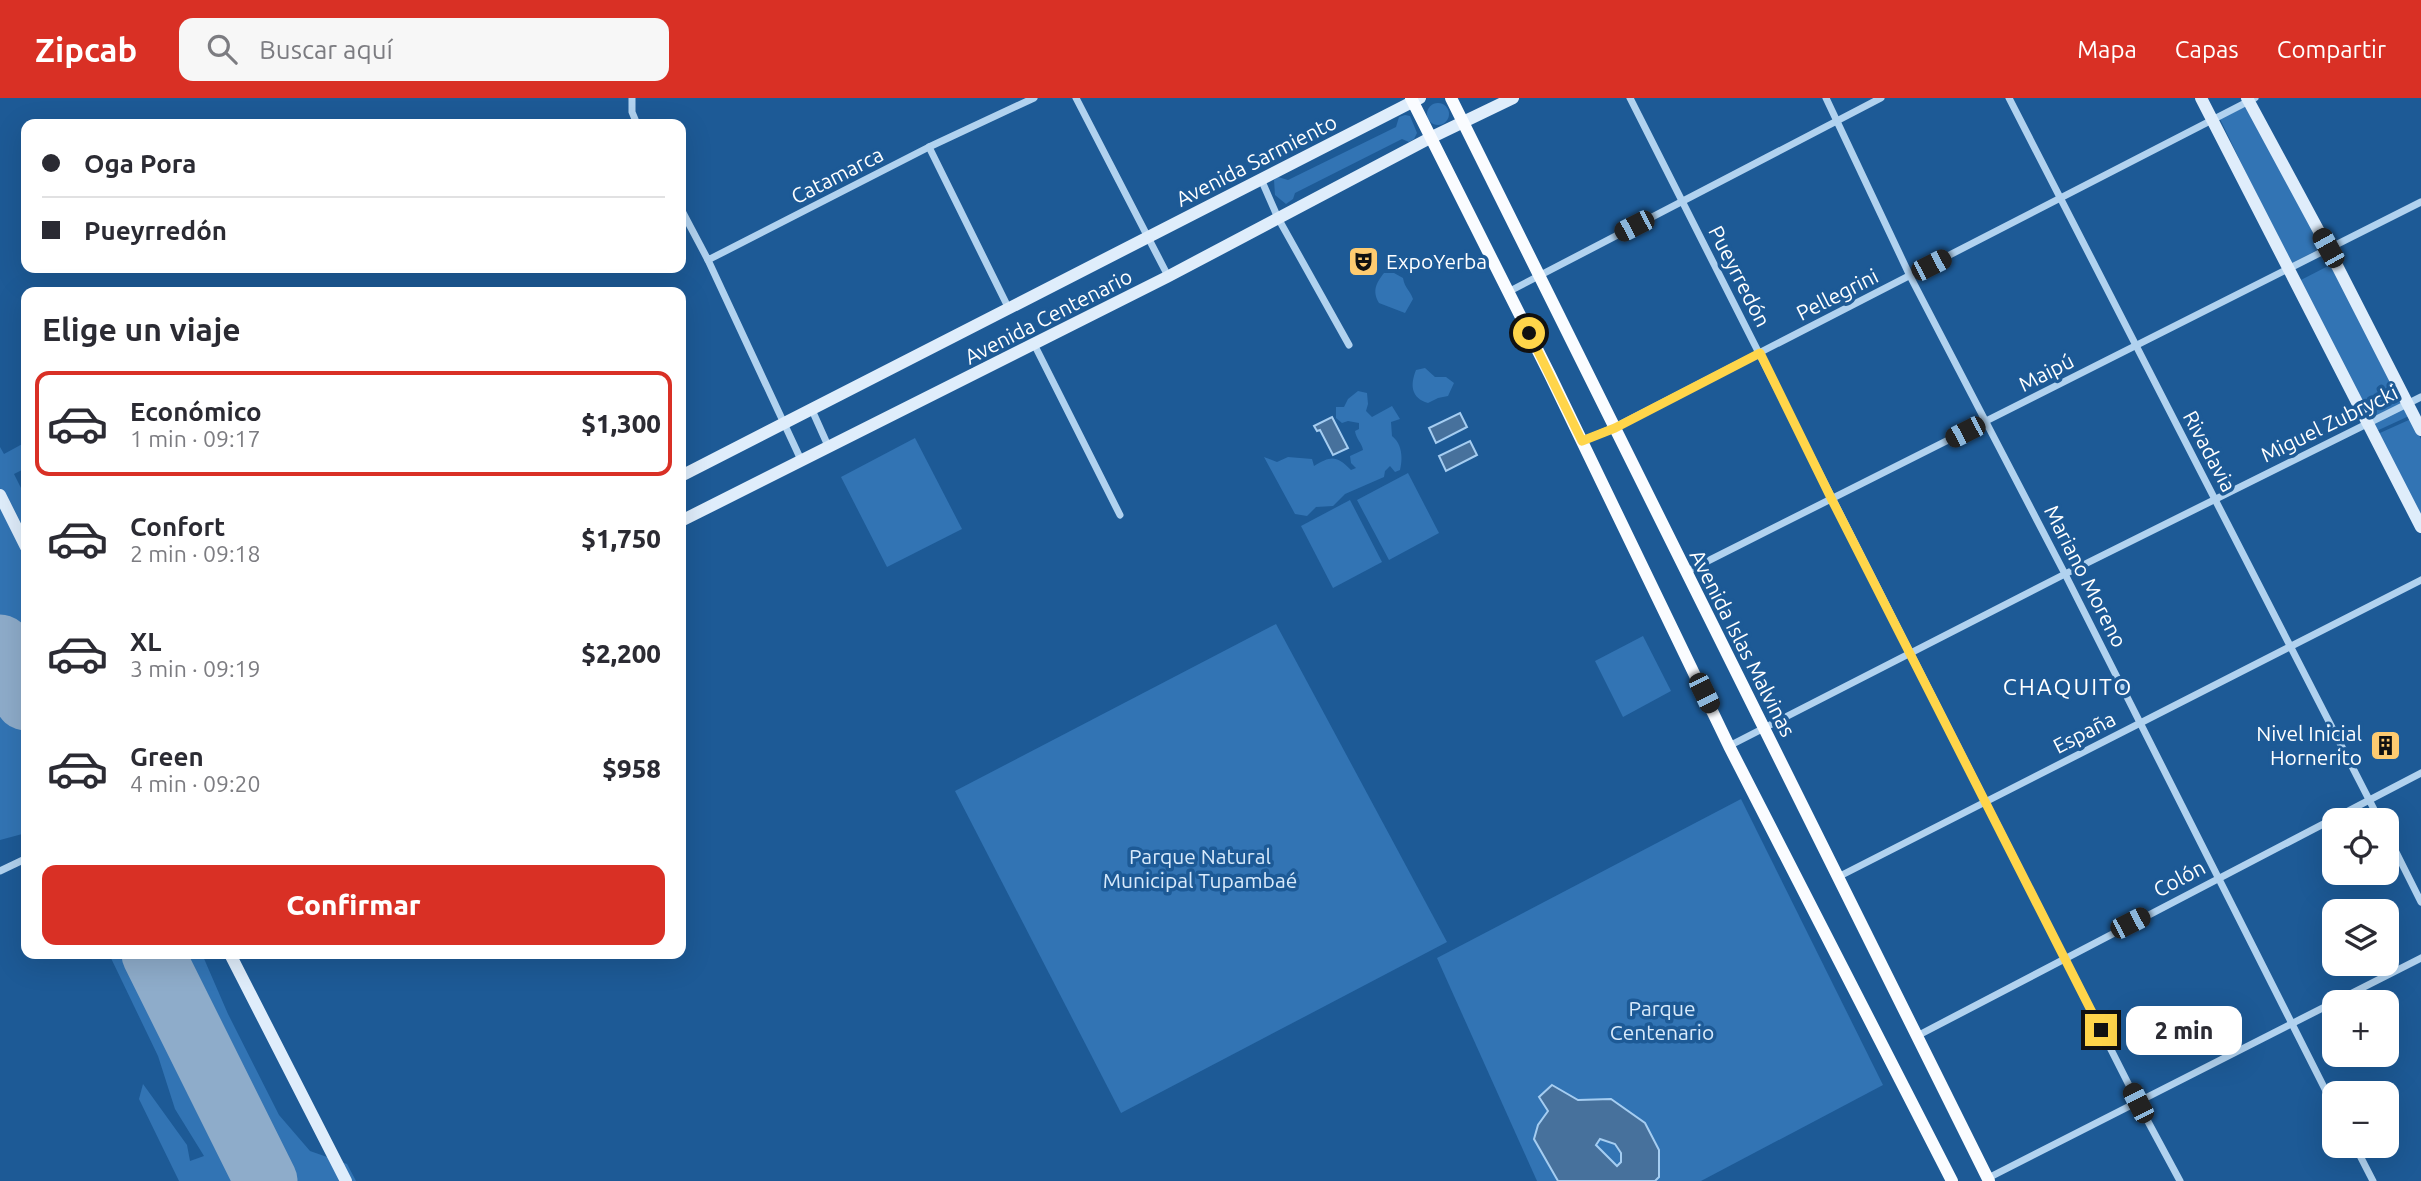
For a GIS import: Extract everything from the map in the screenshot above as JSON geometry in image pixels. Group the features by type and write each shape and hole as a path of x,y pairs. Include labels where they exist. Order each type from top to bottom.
{"main road":[{"name":"Avenida Islas Malvinas","path":"1451,98 1989,1180"},
{"path":"1430,138 1513,98"},
{"path":"2201,98 2421,527"},
{"name":"Avenida Sarmiento","path":"1147,238 1414,99"},
{"path":"1414,99 1430,138 1582,441 1729,746 1952,1181"},
{"path":"2251,99 2421,430"},
{"name":"Avenida Centenario","path":"686,520 1034,345 1430,138"},
{"name":"Avenida Centenario","path":"686,473 1147,238"},
{"path":"0,495 21,537"},
{"path":"233,959 346,1181"}],"street":[{"path":"632,98 632,112 636,119"},
{"name":"Catamarca","path":"708,260 929,147 1034,98"},
{"path":"1076,98 1168,276"},
{"name":"Pueyrredón","path":"1630,98 2064,958 2180,1181"},
{"name":"Mariano Moreno","path":"1825,98 1910,276 1987,421 2322,1084"},
{"path":"1507,292 1881,98"},
{"name":"Rivadavia","path":"2009,98 2374,808"},
{"name":"Pellegrini","path":"1582,441 1615,428 2251,99"},
{"path":"929,147 1009,309"},
{"path":"1261,179 1278,218 1349,345"},
{"name":"Maipú","path":"1686,572 2421,202"},
{"path":"686,218 802,462"},
{"path":"1034,345 1121,516"},
{"name":"Miguel Zubrycki","path":"1729,746 2065,574 2421,397"},
{"path":"812,410 829,448"},
{"name":"España","path":"1838,877 2421,580"},
{"name":"Colón","path":"1917,1035 2421,773"},
{"path":"2399,858 2421,902"},
{"path":"0,871 21,861"},
{"path":"1989,1180 2421,958"},
{"path":"2361,1158 2373,1181"}],"green space":[{"path":"1438,103 1448,110 1449,114 1442,124 1438,125 1428,118 1427,114 1434,104"},
{"path":"2251,104 2325,246 2290,264 2220,119"},
{"path":"1410,116 1417,133 1414,139 1409,142 1402,139 1295,193 1293,199 1286,204 1275,195 1274,180 1278,177 1288,180 1396,127 1399,117"},
{"path":"2332,264 2409,416 2370,434 2297,282"},
{"path":"1384,273 1394,273 1403,278 1413,299 1405,313 1379,303 1376,287"},
{"path":"1425,368 1435,377 1446,377 1454,383 1448,396 1428,403 1418,398 1413,390 1413,381 1416,370"},
{"path":"1358,391 1367,393 1366,411 1372,417 1392,406 1400,419 1391,422 1392,436 1401,451 1400,470 1395,472 1390,466 1384,477 1345,494 1333,506 1316,507 1307,516 1295,514 1264,457 1277,462 1288,457 1312,459 1314,466 1333,459 1351,470 1356,468 1351,463 1350,456 1363,450 1355,431 1359,429 1359,423 1342,423 1336,418 1336,407 1344,407 1348,399"},
{"path":"2411,419 2421,439 2421,534 2371,437"},
{"path":"915,438 962,529 887,567 841,477"},
{"path":"21,445 21,470 14,474 21,488 21,834 0,840 0,447 4,454"},
{"path":"1408,473 1439,533 1389,560 1357,500"},
{"path":"1350,500 1382,562 1333,588 1301,526"},
{"name":"Parque Natural Municipal Tupambaé","path":"1276,624 1447,942 1121,1113 955,791"},
{"path":"1643,636 1671,691 1623,717 1595,661"},
{"name":"Parque Centenario","path":"1741,799 1883,1085 1701,1181 1537,1181 1437,958"},
{"path":"111,959 204,959 228,1014 279,1115 310,1151 347,1164 356,1181 179,1181 139,1099 143,1084 187,1145 190,1161 204,1156 175,1109 158,1056"}],"shaded area":[{"path":"1460,413 1467,427 1436,443 1429,428"},
{"path":"1332,417 1348,448 1333,455 1320,430 1317,431 1314,426"},
{"path":"1470,441 1477,455 1446,471 1439,456"},
{"path":"1552,1085 1578,1100 1611,1099 1645,1123 1659,1150 1659,1177 1655,1181 1558,1181 1534,1139 1538,1125 1548,1111 1539,1097","holes":["1600,1139 1615,1144 1621,1153 1621,1162 1617,1166 1596,1145"]}],"runway":[{"path":"0,646 21,689"},
{"path":"155,959 266,1181"}],"place":[{"name":"ExpoYerba","path":"1363,261"},
{"name":"Nivel Inicial Hornerito","path":"2385,745"}],"district":[{"name":"CHAQUITO","path":"2068,686"}],"route":[{"path":"1529,333 1582,441 1615,428 1760,353 2101,1030"}]}
